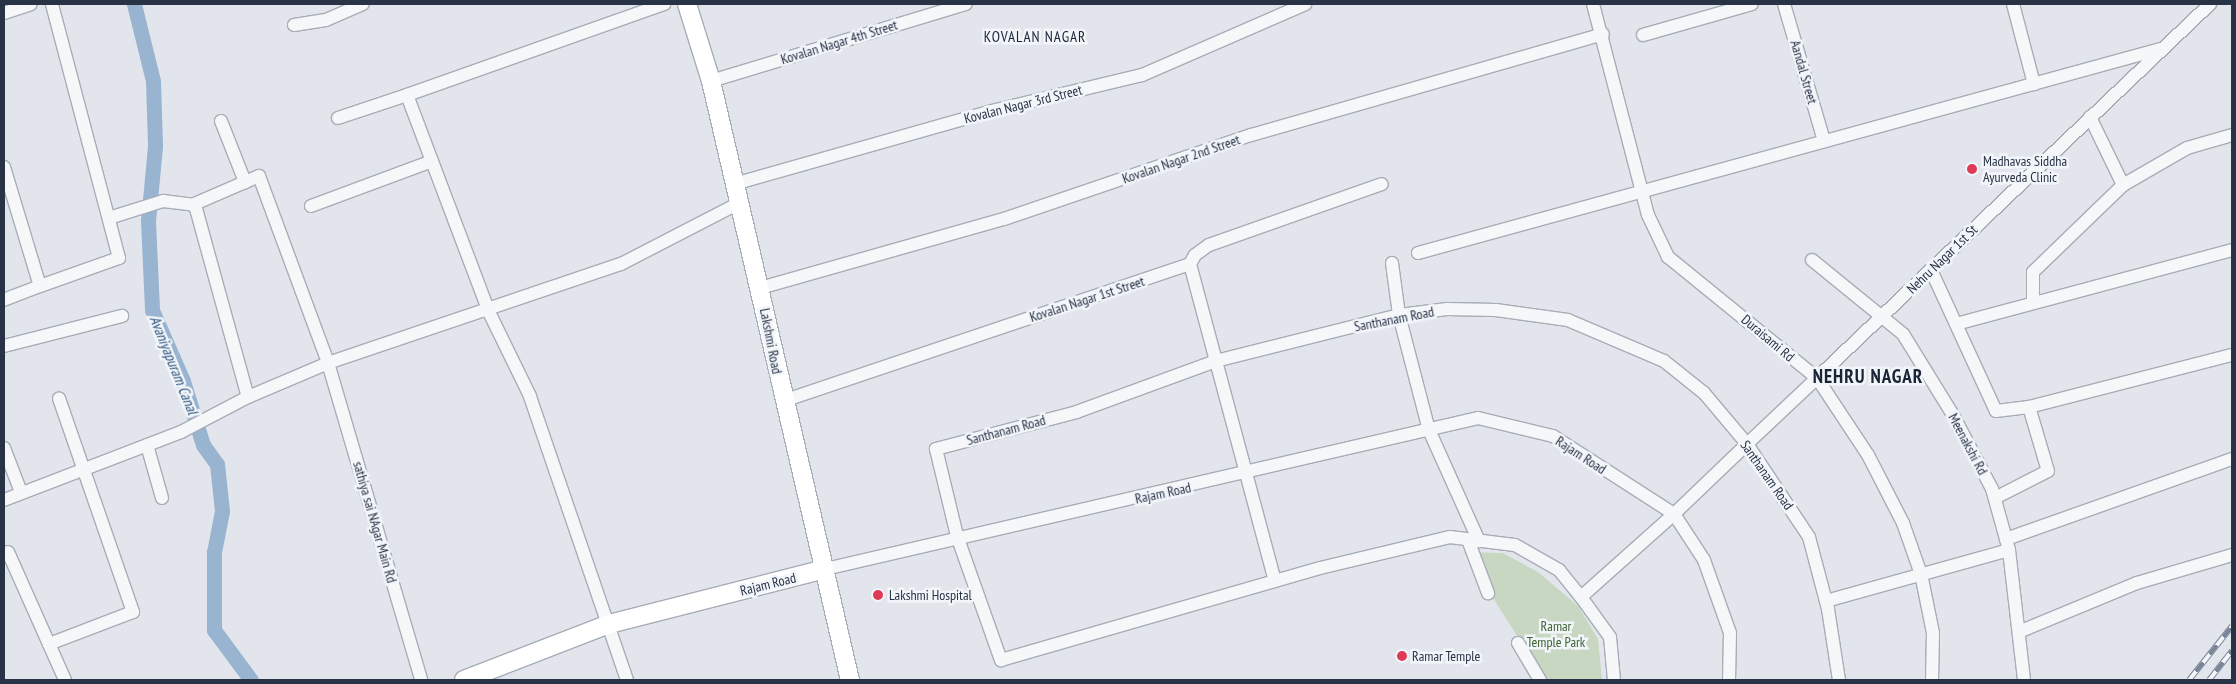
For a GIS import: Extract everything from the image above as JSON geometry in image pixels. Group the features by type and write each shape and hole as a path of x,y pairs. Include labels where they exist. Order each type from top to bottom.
{"street":[{"path":"4,13 31,4"},
{"path":"4,300 119,258 52,4"},
{"path":"294,25 326,20 362,4"},
{"path":"338,118 664,4"},
{"name":"Kovalan Nagar 4th Street","path":"711,81 966,4"},
{"name":"Kovalan Nagar 3rd Street","path":"734,184 992,111 1142,75 1305,4"},
{"name":"Duraisami Rd","path":"1593,4 1642,190 1668,257 1817,378 1868,455 1903,523 1921,574 1933,633 1932,680"},
{"path":"1643,35 1752,4"},
{"name":"Aandal Street","path":"1784,4 1824,141"},
{"path":"2012,4 2034,84"},
{"name":"Nehru Nagar 1st St","path":"1581,597 1674,514 2210,4"},
{"name":"Lakshmi Road","path":"691,5 760,288 783,401 822,570 850,680"},
{"name":"Kovalan Nagar 2nd Street","path":"760,288 1004,219 1251,135 1602,34"},
{"path":"1418,253 1642,190 2162,49"},
{"path":"407,95 488,312 530,396 609,624 626,680"},
{"path":"2090,117 2122,185"},
{"path":"108,218 142,204 163,201 192,205 245,182 220,120"},
{"path":"2033,303 2033,272 2122,185 2187,148 2232,135"},
{"path":"311,206 432,161"},
{"path":"4,167 40,286"},
{"name":"sathiya sai NAgar Main Rd","path":"245,182 258,176 328,363 421,680"},
{"name":"Kovalan Nagar 1st Street","path":"783,401 1190,264 1194,255 1209,245 1382,184"},
{"path":"4,500 182,432 248,397 328,363 488,312 620,264 739,203"},
{"path":"192,205 248,397"},
{"path":"1956,324 2232,250"},
{"name":"Meenakshi Rd","path":"1812,260 1883,315 1903,334 1953,415 1995,498 2008,545 2021,630 2024,680"},
{"path":"1392,263 1398,315 1429,430 1479,541"},
{"path":"1190,264 1249,475 1275,581"},
{"path":"1931,270 1996,411 2029,407 2232,355"},
{"name":"Santhanam Road","path":"958,536 936,448 1076,412 1216,361 1398,315 1447,309 1496,310 1575,323 1664,362 1704,394 1748,444 1809,537 1826,600 1839,680"},
{"path":"4,346 122,316"},
{"path":"49,644 133,612 59,398"},
{"path":"1995,498 2048,470 2029,407"},
{"name":"Rajam Road","path":"464,680 609,624 958,536 1249,475 1478,418 1553,436 1674,514 1704,560 1730,633 1729,680"},
{"path":"147,445 162,498"},
{"path":"4,448 21,492"},
{"path":"1826,600 1921,574 2008,545 2232,459"},
{"path":"958,536 1001,660 1275,581 1450,537 1479,541"},
{"path":"1488,593 1468,540 1515,545 1559,570 1610,637 1614,680"},
{"path":"8,552 65,680"},
{"path":"2021,630 2137,583 2232,555"},
{"path":"1518,643 1540,680"}],"green space":[{"name":"Ramar Temple Park","path":"1464,552 1503,553 1538,572 1578,606 1598,639 1602,680 1545,680"}],"waterway":[{"name":"Avaniyapuram Canal","path":"134,4 153,81 155,146 148,221 152,310 183,381 203,445 217,464 222,511 214,552 214,630 251,680"}],"railway":[{"path":"2189,680 2232,626"},
{"path":"2209,680 2232,651"}],"place":[{"name":"Madhavas Siddha Ayurveda Clinic","path":"1972,169"},
{"name":"Lakshmi Hospital","path":"878,595"},
{"name":"Ramar Temple","path":"1402,656"}],"district":[{"name":"KOVALAN NAGAR","path":"1035,37"},
{"name":"NEHRU NAGAR","path":"1868,377"}]}
